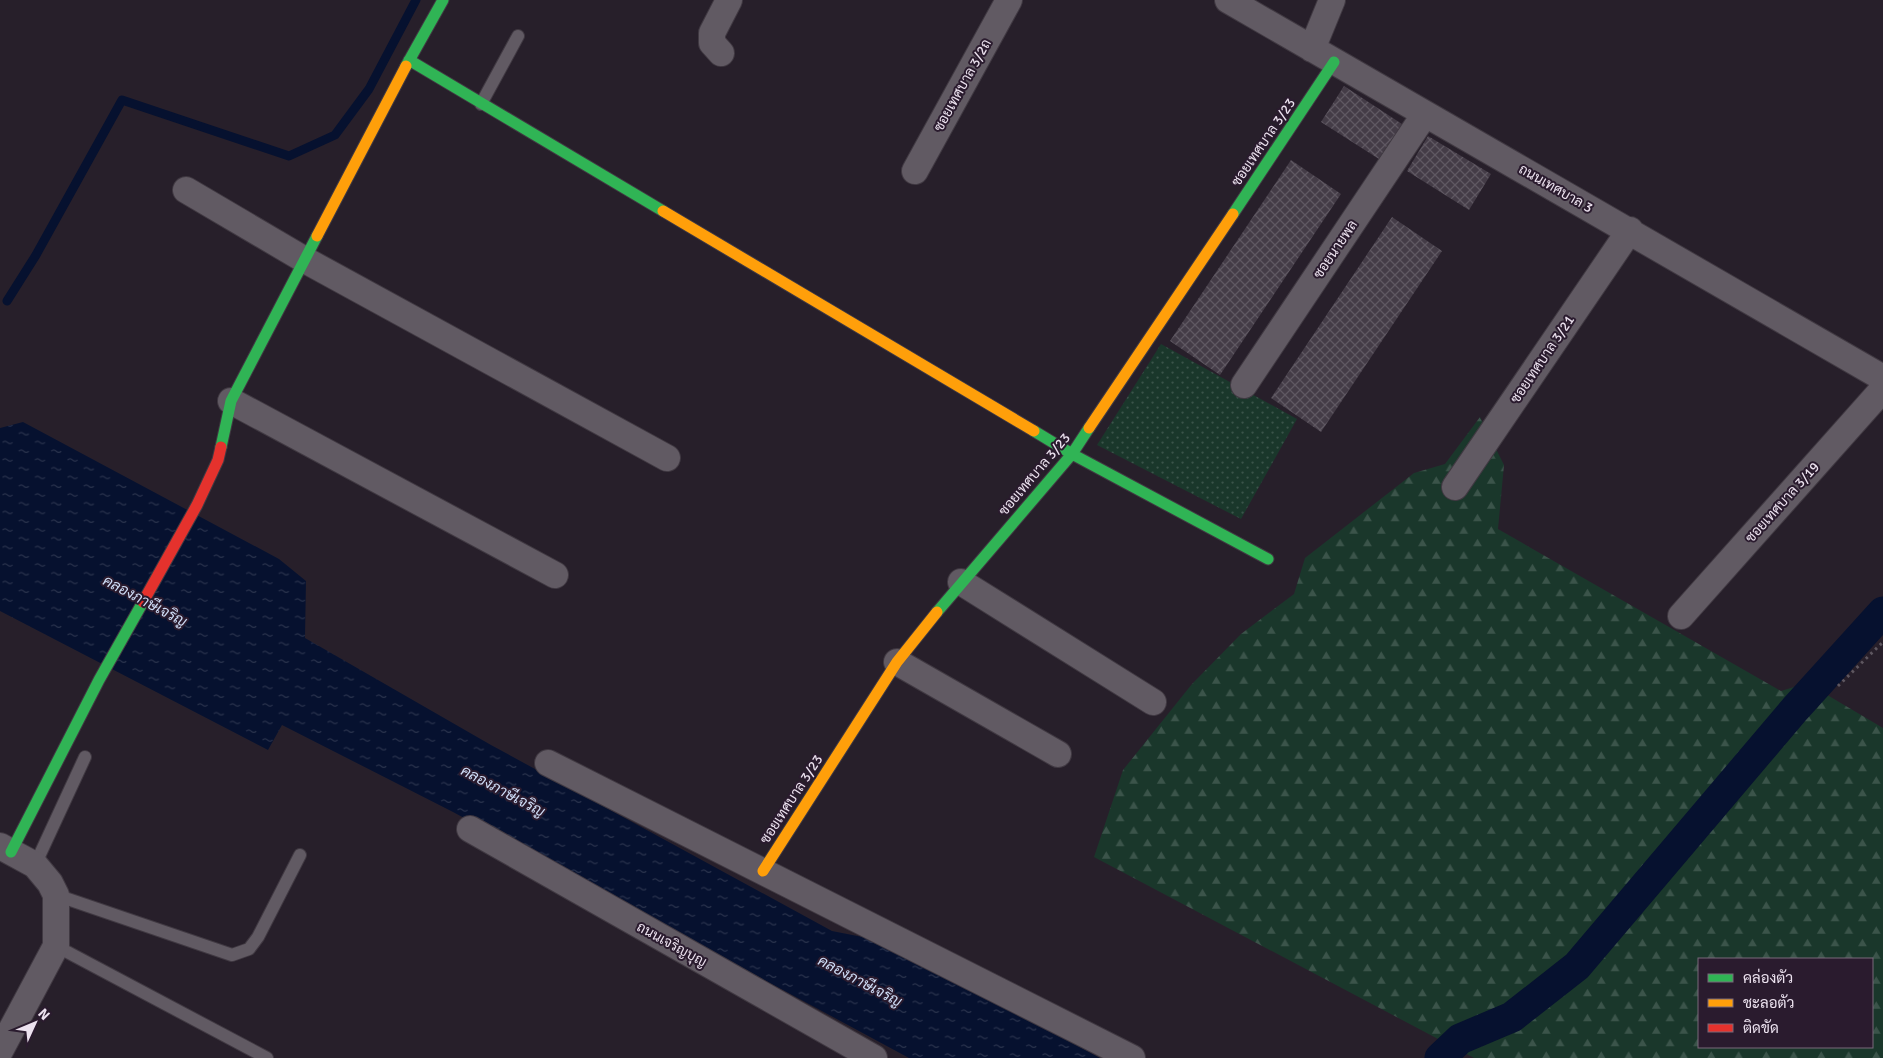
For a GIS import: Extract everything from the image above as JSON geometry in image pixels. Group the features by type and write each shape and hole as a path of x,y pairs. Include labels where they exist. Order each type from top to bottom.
{"street":[{"path":"0,1051 56,946 56,895 50,883 36,865 5,849 197,505 218,460 231,401 409,60 443,0"},
{"path":"721,53 712,43 712,33 729,0"},
{"name":"ซอยเทศบาล 3/2ถ","path":"915,171 1009,0"},
{"name":"ถนนเทศบาล 3","path":"1228,0 1630,230 1883,378"},
{"path":"1312,49 1332,0"},
{"path":"409,60 1072,454 1268,559"},
{"name":"ซอยเทศบาล 3/23","path":"763,871 897,662 961,582 1072,454 1334,62"},
{"name":"ซอยนายพล","path":"1244,384 1425,114"},
{"path":"186,190 305,260 667,458"},
{"name":"ซอยเทศบาล 3/21","path":"1455,487 1630,230"},
{"name":"ซอยเทศบาล 3/19","path":"1681,616 1883,389"},
{"path":"231,401 555,575"},
{"path":"961,582 1153,702"},
{"path":"897,662 1058,754"},
{"path":"548,763 1132,1058"},
{"name":"ถนนเจริญบุญ","path":"470,829 874,1058"}],"lane":[{"path":"481,104 518,36"},
{"path":"36,865 85,757"},
{"path":"56,895 232,955 249,949 258,937 300,855"},
{"path":"56,946 267,1058"}],"path":[{"path":"1838,686 1883,642"}],"green space":[{"path":"1161,344 1297,419 1241,519 1097,445"},
{"path":"1480,417 1504,465 1498,529 1781,691 1807,683 1883,728 1883,1058 1474,1058 1094,857 1123,770 1192,684 1241,634 1294,594 1305,558 1414,473 1445,464"}],"water":[{"name":"คลองภาษีเจริญ","path":"23,422 279,559 306,581 305,638 491,745 832,931 888,942 1100,1058 909,1058 453,812 282,725 268,750 0,611 0,428"}],"building":[{"path":"1344,86 1405,126 1382,161 1321,122"},
{"path":"1428,136 1491,174 1469,210 1407,171"},
{"path":"1291,160 1341,194 1220,375 1170,341"},
{"path":"1392,217 1442,251 1321,432 1271,398"}],"waterway":[{"path":"7,301 36,255 122,100 289,156 335,135 369,89 416,0"},
{"path":"1440,1058 1460,1039 1512,1017 1577,966 1795,709 1883,612"}],"traffic: fast":[{"path":"406,66 443,0"},
{"path":"409,60 663,211"},
{"path":"1233,214 1334,62"},
{"path":"221,447 231,401 317,236"},
{"path":"937,612 1072,454 1089,428"},
{"path":"1034,431 1072,454 1268,559"},
{"path":"11,852 99,680 143,602"}],"traffic: slow":[{"path":"317,236 406,66"},
{"path":"663,211 1034,431"},
{"path":"1089,428 1233,214"},
{"path":"763,871 897,662 937,612"}],"traffic: jam":[{"path":"143,602 197,505 218,460 221,447"}]}
